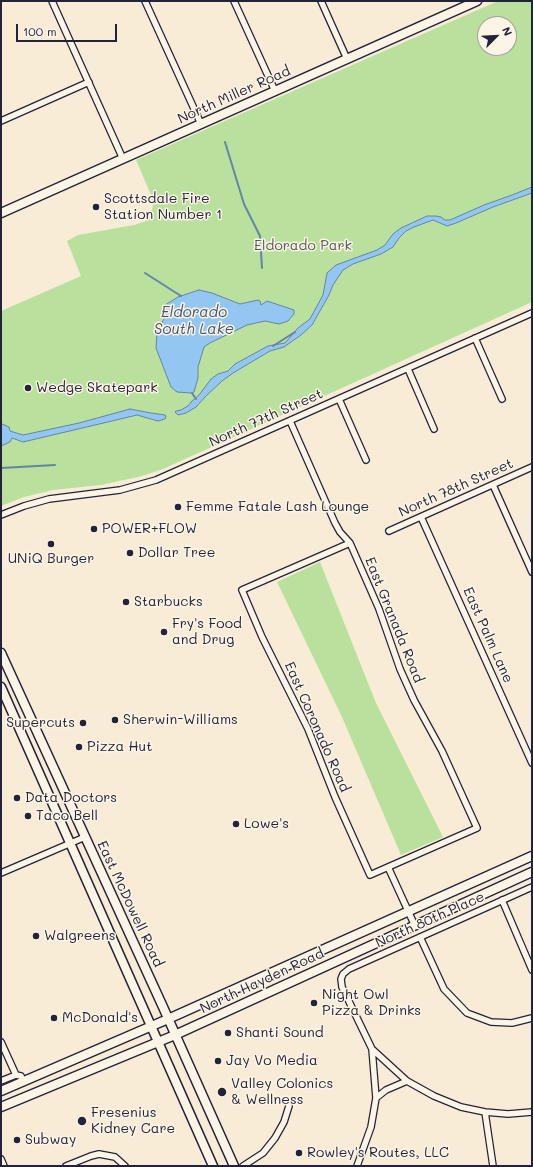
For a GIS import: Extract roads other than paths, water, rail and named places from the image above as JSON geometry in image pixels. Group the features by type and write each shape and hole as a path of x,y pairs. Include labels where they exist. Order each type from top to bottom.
{"main road":[{"name":"North Miller Road","path":"1,213 477,1"},
{"name":"East McDowell Road","path":"1,653 234,1166"},
{"name":"East McDowell Road","path":"1,687 213,1166"},
{"name":"North Hayden Road","path":"1,1091 168,1019 532,856"},
{"name":"North Hayden Road","path":"1,1107 175,1035 532,872"}],"street":[{"path":"52,1 123,159"},
{"path":"146,1 201,124"},
{"path":"234,1 275,91"},
{"path":"321,1 347,59"},
{"path":"1,121 89,82"},
{"name":"North 77th Street","path":"1,515 24,506 49,499 110,492 148,483 532,313"},
{"path":"475,338 502,399"},
{"path":"408,369 434,429"},
{"path":"339,399 366,460"},
{"name":"East Granada Road","path":"290,421 340,532 350,543 379,609 400,669 414,700 442,750 477,828 388,867"},
{"name":"North 78th Street","path":"389,531 532,467"},
{"path":"493,485 532,572"},
{"name":"East Palm Lane","path":"421,517 532,763"},
{"name":"East Coronado Road","path":"350,543 242,590 262,637 308,729 335,797 370,875 388,867"},
{"path":"1,873 85,837"},
{"path":"388,867 415,926"},
{"name":"North 80th Place","path":"372,1049 342,988 341,979 343,974 349,969 532,887"},
{"path":"502,900 532,970"},
{"path":"420,937 444,989 467,1013 491,1022 512,1023 532,1018"},
{"path":"1,1042 16,1075"},
{"path":"372,1049 407,1081 434,1096 461,1107 485,1112 508,1114 532,1112"},
{"path":"357,1166 371,1127 376,1098 372,1049"},
{"path":"1,1081 16,1075 21,1076 24,1082"},
{"path":"376,1098 386,1090 407,1081"},
{"path":"243,1166 263,1153 275,1138 284,1122 289,1106"},
{"path":"485,1112 493,1166"},
{"path":"66,1166 94,1155 105,1154 115,1157 125,1166"},
{"path":"1,1159 4,1166"}],"water":[{"path":"532,187 532,193 493,207 456,223 447,226 433,220 414,227 406,231 393,247 381,254 353,264 343,270 333,285 312,325 301,335 284,347 270,351 233,373 222,381 196,407 186,413 178,415 175,412 188,406 199,395 211,379 218,374 228,371 235,364 268,346 285,343 298,328 310,319 323,295 327,273 336,265 377,250 385,245 393,234 401,228 427,216 436,216 445,220 450,220 484,205"},
{"name":"Eldorado South Lake","path":"199,290 212,293 240,304 258,300 260,301 261,305 267,301 294,310 294,314 288,321 279,324 265,321 247,325 204,347 198,367 198,378 194,392 177,392 171,387 156,348 157,332 167,313 165,305 178,297"},
{"path":"130,409 166,416 165,419 158,421 137,415 23,442 12,438 10,442 1,446 2,424 9,427 10,431 23,435 79,423"}],"waterway":[{"path":"225,142 244,204 260,236 262,268"},
{"path":"145,273 181,296"},
{"path":"273,346 295,332"},
{"path":"192,393 196,399"},
{"path":"1,468 55,465"}],"place":[{"name":"Scottsdale Fire Station Number 1","path":"96,207"},
{"name":"Wedge Skatepark","path":"28,388"},
{"name":"Femme Fatale Lash Lounge","path":"178,507"},
{"name":"POWER+FLOW","path":"94,529"},
{"name":"UNiQ Burger","path":"51,544"},
{"name":"Dollar Tree","path":"130,553"},
{"name":"Starbucks","path":"126,602"},
{"name":"Fry's Food and Drug","path":"164,632"},
{"name":"Sherwin-Williams","path":"115,720"},
{"name":"Supercuts","path":"83,723"},
{"name":"Pizza Hut","path":"79,747"},
{"name":"Data Doctors","path":"17,798"},
{"name":"Taco Bell","path":"28,816"},
{"name":"Lowe's","path":"236,824"},
{"name":"Walgreens","path":"36,936"},
{"name":"Night Owl Pizza & Drinks","path":"314,1003"},
{"name":"McDonald's","path":"54,1018"},
{"name":"Shanti Sound","path":"228,1033"},
{"name":"Jay Vo Media","path":"218,1061"},
{"name":"Valley Colonics & Wellness","path":"222,1092"},
{"name":"Fresenius Kidney Care","path":"82,1121"},
{"name":"Subway","path":"17,1140"},
{"name":"Rowley's Routes, LLC","path":"299,1153"}],"park label":[{"name":"Eldorado Park","path":"303,246"}]}
